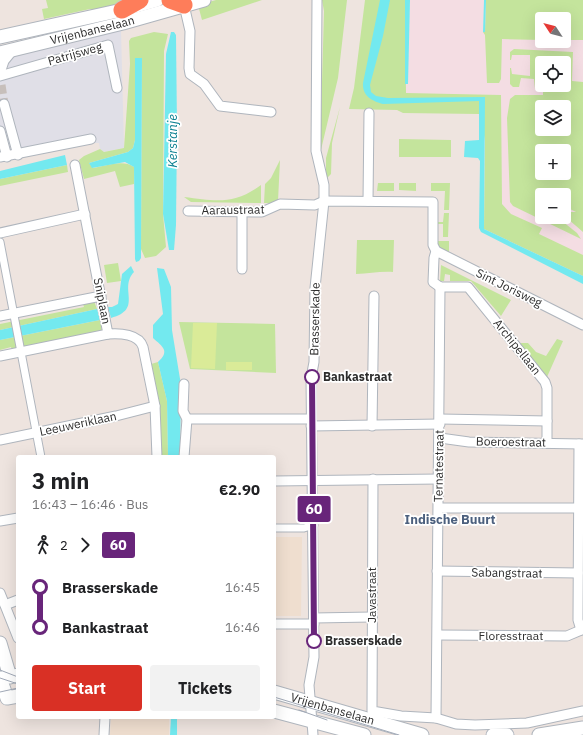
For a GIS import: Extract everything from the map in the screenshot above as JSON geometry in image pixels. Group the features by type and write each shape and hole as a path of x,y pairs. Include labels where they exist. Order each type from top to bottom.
{"highway":[{"path":"122,10 140,0"}],"main road":[{"name":"Vrijenbanselaan","path":"2,35 122,10 157,0"},
{"name":"Vrijenbanselaan","path":"0,52 123,23 179,2 204,0"},
{"path":"0,643 8,698"},
{"name":"Vrijenbanselaan","path":"276,693 422,735"},
{"name":"Vrijenbanselaan","path":"276,712 364,735"},
{"path":"562,730 583,721"},
{"path":"539,735 562,730 583,728"},
{"path":"493,735 507,735"}],"street":[{"name":"Brasserskade","path":"313,735 309,685 314,657 314,480 312,467 311,422 315,288 324,201 324,185 316,151 317,0"},
{"path":"179,2 190,31 190,74 204,84 220,106 271,112"},
{"name":"Patrijsweg","path":"0,81 108,45 117,88"},
{"path":"0,72 4,61 14,49"},
{"path":"4,104 18,154"},
{"path":"368,201 370,113"},
{"path":"0,131 3,157 91,139"},
{"name":"Sniplaan","path":"75,165 108,334 115,333 137,338 141,341 155,406 157,455"},
{"path":"324,201 433,202 433,245 436,251 434,258 433,282 440,287"},
{"name":"Aaraustraat","path":"188,211 262,212 280,204 316,205 324,201"},
{"path":"242,212 242,268"},
{"path":"0,233 84,214"},
{"path":"0,242 41,455"},
{"name":"Sint Jorisweg","path":"436,251 583,325"},
{"name":"Archipellaan","path":"440,287 468,287 545,382 547,388 547,442"},
{"name":"Ternatestraat","path":"436,718 440,438 440,287"},
{"path":"0,316 15,318 101,296"},
{"path":"372,426 374,296"},
{"path":"0,356 108,334"},
{"path":"184,384 183,411 187,419 184,455"},
{"name":"Leeuweriklaan","path":"0,440 116,416 155,406"},
{"path":"187,419 311,422 372,426 380,424 440,421"},
{"name":"Boeroestraat","path":"440,421 547,421"},
{"name":"Boeroestraat","path":"440,438 469,442 547,442 581,444"},
{"path":"581,444 578,620 582,630"},
{"name":"Javastraat","path":"372,711 373,479"},
{"path":"276,481 439,479"},
{"path":"439,508 579,508"},
{"path":"0,521 16,518"},
{"path":"276,528 304,528 314,525"},
{"name":"Sabangstraat","path":"437,572 578,573"},
{"path":"0,593 16,633"},
{"path":"5,605 16,601"},
{"path":"276,624 372,617"},
{"name":"Floresstraat","path":"438,635 566,636 582,630"},
{"name":"Vrijenbanselaan","path":"372,711 401,716 436,718 456,724 500,725 527,723 583,711"},
{"name":"Vrijenbanselaan","path":"392,726 401,716"},
{"path":"104,735 105,719"}],"shaded area":[{"path":"393,0 583,0 583,274 489,230 489,95 376,93"},
{"path":"121,30 124,148 104,152 100,149 99,143 94,143 0,162 0,60"},
{"path":"276,537 302,537 301,616 276,616"},
{"path":"111,719 169,719 169,735 110,735"}],"green space":[{"path":"46,0 136,0 99,11 90,9 44,19 42,9 48,8"},
{"path":"216,0 262,0 202,20 198,5"},
{"path":"322,0 347,0 338,78 320,154 324,11"},
{"path":"365,0 405,0 406,93 501,95 502,204 511,214 542,228 539,234 583,255 583,276 484,229 485,141 479,101 479,114 403,113 397,110 349,109 354,88"},
{"path":"486,0 583,0 583,40 571,40 571,12 535,12 535,40 502,39 501,79 499,83 487,83 485,35 483,32 485,32"},
{"path":"154,32 168,34 164,51 163,214 166,247 156,256 145,258 141,249 142,58 133,148 128,152 89,163 93,168 119,163 130,165 134,167 134,184 120,187 115,171 84,179 79,160 84,156 100,149 104,152 124,148 130,64 129,41 131,38"},
{"path":"514,49 573,52 572,81 583,82 583,232 571,222 571,212 576,212 571,210 571,188 535,188 535,217 513,206 510,202 507,118 510,99 515,95 543,95 543,92 571,92 571,56 535,56 535,89 534,79 521,78 519,87 513,87 510,84 510,68 512,74 530,76 530,55 512,55 510,60 510,52"},
{"path":"340,107 332,143 331,174 326,179 326,158"},
{"path":"399,139 451,140 451,157 399,157"},
{"path":"280,160 278,201 264,203 265,184 271,178"},
{"path":"67,165 68,172 0,186 0,179"},
{"path":"378,183 394,183 394,191 377,191"},
{"path":"399,183 416,183 416,191 399,190"},
{"path":"431,183 450,183 449,210 444,210 445,191 431,191"},
{"path":"261,185 261,203 191,202 184,197 206,200 233,199 242,196"},
{"path":"444,213 449,213 448,237 443,237 443,224 438,224 438,222 443,222"},
{"path":"550,224 566,224 577,233 581,239"},
{"path":"357,240 394,240 393,272 356,274"},
{"path":"436,241 449,241 449,253 441,252"},
{"path":"118,263 121,281 107,283 104,265"},
{"path":"441,265 511,300 501,316 471,281 450,281 450,275 445,274 444,281 440,281"},
{"path":"94,301 97,309 0,330 0,324 84,307 83,304"},
{"path":"100,320 102,331 12,350 11,347 0,350 0,340"},
{"path":"179,322 275,324 276,373 190,369"},
{"path":"193,323 217,323 215,369 191,368"},
{"path":"557,339 563,341 547,377 519,343 528,343 536,352 546,356"},
{"path":"158,362 167,401 168,455 160,455 151,364"},
{"path":"226,362 252,362 252,370 226,370"}],"water":[{"path":"380,0 390,0 383,36 370,85 371,92 376,96 388,98 485,97 484,229 583,276 583,284 481,232 479,228 480,161 478,158 464,157 465,141 479,140 479,101 383,104 366,95 363,88 363,83"},
{"path":"405,0 410,0 408,84 405,84"},
{"path":"484,0 486,0 485,32 483,32"},
{"name":"Kerstanje","path":"171,32 174,32 176,35 177,129 176,225 174,250 169,250 163,214 166,54"},
{"path":"135,58 142,58 141,258 136,262 134,167 125,162 92,168 89,163 128,152 133,148 135,140"},
{"path":"65,155 67,165 0,179 0,171"},
{"path":"131,266 134,272 128,285 129,304 121,314 111,318 108,307 118,304 122,274"},
{"path":"157,268 164,269 171,287 172,330 181,385 180,455 168,455 167,401 158,362 164,355 164,349 153,338 153,325 163,314"},
{"path":"97,309 100,320 0,340 0,330"},
{"path":"171,719 177,719 177,735 170,735"}],"tunnel":[{"path":"1,85 4,104"}],"tram line":[{"path":"0,670 16,676"},
{"path":"0,678 16,683"},
{"path":"0,692 16,688"},
{"path":"276,698 399,735"},
{"path":"299,710 327,720"}],"bus line":[{"name":"60","path":"312,377 312,467 314,480 314,641"}],"place":[{"name":"Bankastraat","path":"312,377"},
{"name":"Brasserskade","path":"314,641"}],"district":[{"name":"Indische Buurt","path":"450,519"}]}
